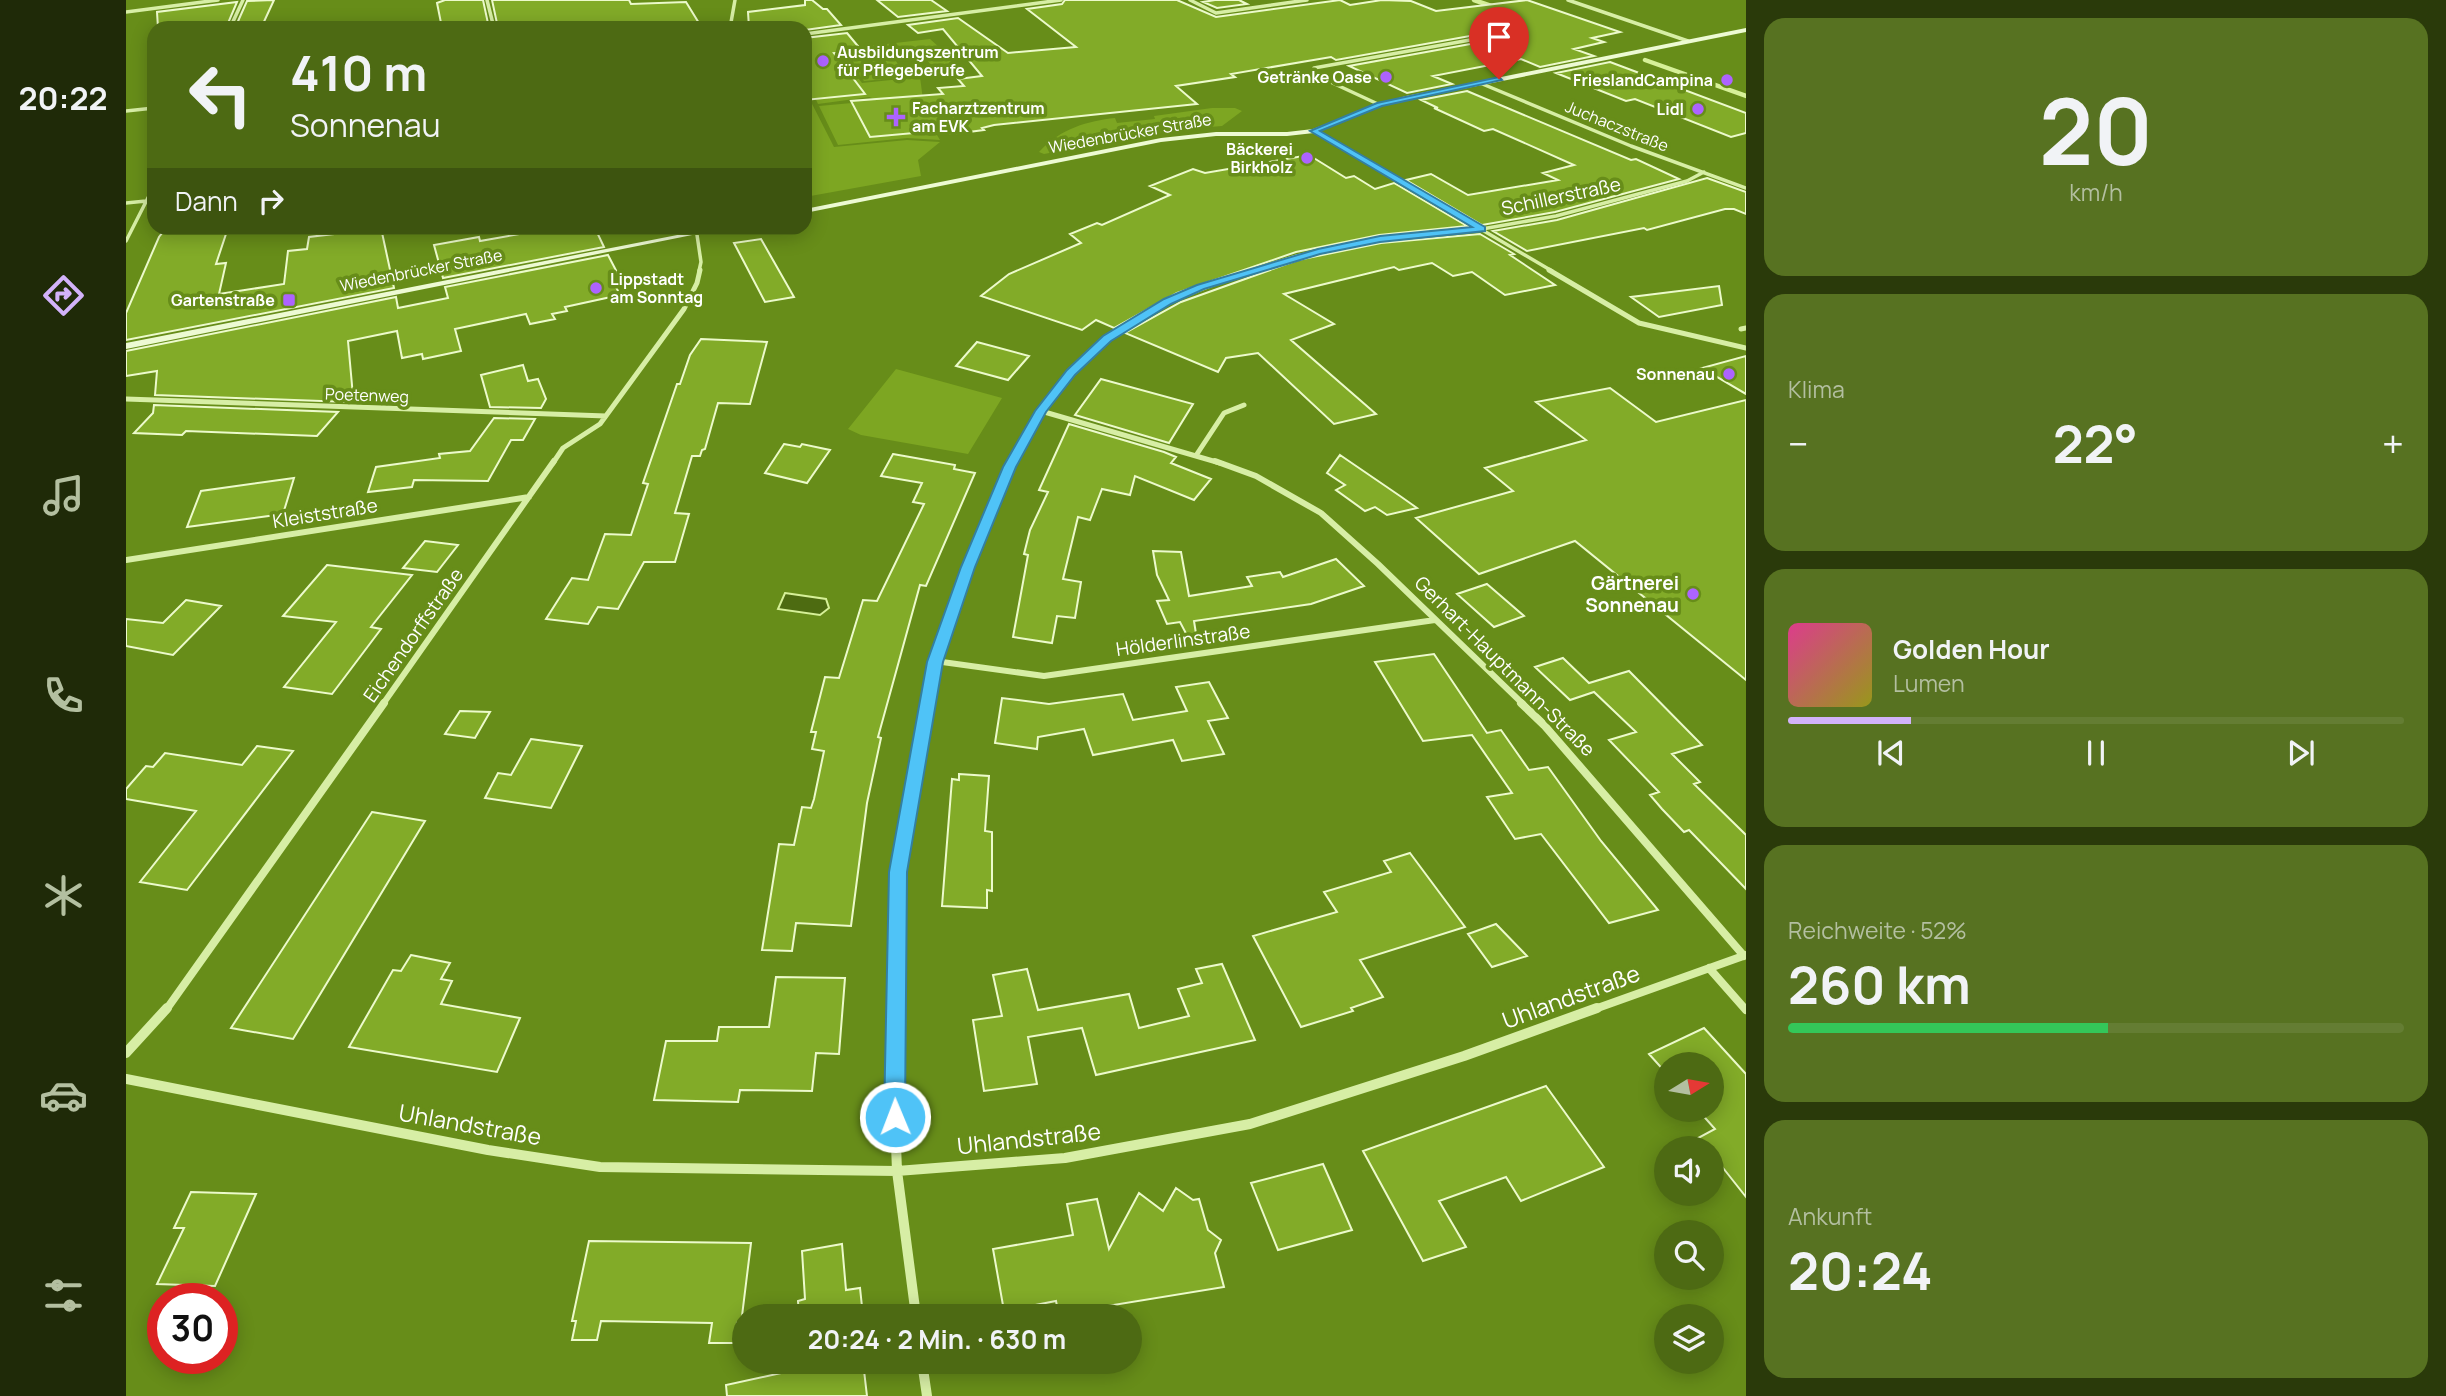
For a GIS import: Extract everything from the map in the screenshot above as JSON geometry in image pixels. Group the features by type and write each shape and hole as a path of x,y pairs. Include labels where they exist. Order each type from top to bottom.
{"street":[{"path":"126,12 218,0"},
{"path":"233,21 243,0"},
{"path":"487,0 492,21"},
{"path":"731,21 735,0"},
{"path":"812,33 1061,0"},
{"path":"1190,0 1216,13 1307,0"},
{"path":"1568,0 1688,41"},
{"name":"Wiedenbrücker Straße","path":"812,210 1161,141 1216,134 1287,134 1314,131 1380,104 1746,30"},
{"path":"1380,104 1311,73 1314,68 1509,33 1523,34"},
{"name":"Juchaczstraße","path":"1480,83 1631,146 1746,188"},
{"path":"126,111 147,109"},
{"path":"1314,131 1639,323 1746,348"},
{"name":"Schillerstraße","path":"914,1304 897,1171 894,1090 898,872 935,662 968,567 1004,479 1041,411 1071,372 1107,338 1168,302 1200,287 1297,256 1380,239 1482,229 1556,216 1687,181 1704,172"},
{"path":"126,203 146,201"},
{"path":"126,241 146,201"},
{"name":"Wiedenbrücker Straße","path":"126,346 671,235"},
{"name":"Eichendorffstraße","path":"126,1052 176,999 564,448 600,424 673,327 697,283 701,262 697,235"},
{"name":"Poetenweg","path":"126,399 607,416"},
{"path":"1197,454 1224,413 1244,405"},
{"name":"Gerhart-Hauptmann-Straße","path":"1041,411 1197,454 1256,476 1321,513 1544,725 1745,956"},
{"name":"Kleiststraße","path":"126,560 529,497"},
{"name":"Hölderlinstraße","path":"935,662 1044,676 1435,620"},
{"name":"Uhlandstraße","path":"126,1079 488,1150 600,1167 897,1171 1065,1158 1250,1124 1464,1056 1745,956"},
{"path":"1709,968 1746,1010"},
{"path":"924,1374 927,1396"}],"shaded area":[{"path":"930,39 968,73 924,77 916,66 930,64 923,54 893,57 900,67 913,66 919,76 864,81 845,56 867,53 870,51 869,46"},
{"path":"852,70 862,83 920,77 925,115 869,97 818,104 812,91 812,75"},
{"path":"852,103 870,137 926,132 929,136 937,135 940,140 907,138 838,145 819,106"},
{"path":"812,104 834,147 907,140 940,142 918,160 921,176 812,196"},
{"path":"1212,108 1235,108 1242,111 1222,126 1173,130 1044,154 1039,152 1066,131 1095,121 1115,118 1117,123 1155,119 1154,116"},
{"path":"896,369 1002,398 968,454 861,435 848,429"},
{"path":"785,593 826,599 829,608 820,615 778,609"}],"building":[{"path":"274,0 264,21 238,21 247,1"},
{"path":"445,0 483,0 488,21 441,21 437,3"},
{"path":"492,0 629,0 631,4 686,2 698,21 496,21"},
{"path":"805,0 812,0 827,9 841,25 812,29 812,21 749,21 748,12 805,5"},
{"path":"877,0 931,0 947,11 898,17"},
{"path":"1065,0 1177,0 1216,17 1340,0 1350,5 1382,0 1411,1 1436,11 1527,0 1620,32 1592,38 1604,42 1574,49 1594,56 1540,67 1521,59 1433,76 1452,84 1407,93 1349,66 1509,37 1523,38 1527,36 1527,32 1509,29 1336,60 1331,57 1231,74 1235,77 1176,86 1197,104 994,125 982,128 984,130 961,133 950,134 947,130 870,137 851,101 943,94 938,88 964,86 958,79 982,76 943,29 918,33 908,25 958,18 1008,53 1076,47 1027,9 1062,4"},
{"path":"1239,0 1247,4 1217,8 1203,2"},
{"path":"237,2 229,21 158,21 157,12"},
{"path":"847,33 862,51 834,53 865,94 812,99 812,37"},
{"name":"Lidl","path":"1610,62 1746,113 1746,133 1731,137 1635,99 1626,101 1556,73"},
{"path":"1467,91 1679,179 1555,212 1482,225 1406,180 1431,174 1468,195 1558,180 1543,173 1574,165 1493,129 1484,131 1421,100"},
{"path":"1309,155 1346,178 1354,176 1375,189 1394,183 1467,226 1379,235 1296,252 1177,293 1114,328 1096,320 1082,330 981,296 1009,274 1081,243 1070,234 1097,223 1102,225 1170,195 1150,186 1193,169 1205,173"},
{"path":"1707,178 1746,192 1746,214 1725,209 1647,230 1644,228 1527,251 1493,231 1557,220"},
{"path":"1480,234 1514,254 1510,255 1555,285 1505,295 1472,272 1453,276 1432,263 1399,270 1394,267 1284,294 1334,324 1291,340 1376,414 1334,424 1258,353 1226,358 1218,372 1125,333 1181,302 1298,260 1381,243"},
{"path":"226,235 216,264 226,263 219,294 284,284 288,251 307,249 309,237 383,235 394,288 126,340 126,313 159,237"},
{"path":"514,235 598,235 604,247 443,278 434,245 479,237 480,241"},
{"path":"761,239 794,297 765,302 734,243"},
{"path":"608,255 621,280 613,281 620,295 565,307 567,311 552,314 555,319 530,324 526,314 455,329 461,351 423,359 422,354 402,358 397,331 348,341 353,396 348,402 155,395 157,371 126,376 126,351 396,297 398,308 448,298 445,287"},
{"path":"1719,286 1722,305 1659,317 1631,297"},
{"path":"701,339 767,342 750,404 718,403 705,449 700,456 692,456 675,513 689,514 675,562 644,562 618,609 598,607 588,624 546,619 572,578 588,580 605,534 631,535 648,484 643,483 677,384 680,384 690,355"},
{"path":"977,342 1029,356 1008,380 956,366"},
{"name":"Sonnenau","path":"1746,356 1746,394 1702,368"},
{"path":"523,365 528,381 538,379 546,399 541,408 490,407 481,375"},
{"path":"1101,379 1193,404 1169,443 1075,415"},
{"name":"Gärtnerei Sonnenau","path":"1610,388 1656,422 1746,400 1746,680 1575,541 1479,574 1416,518 1513,491 1485,468 1586,440 1536,402"},
{"path":"154,405 338,412 317,436 186,431 182,435 134,433 153,413"},
{"path":"494,418 535,419 523,440 511,440 488,481 414,480 412,487 368,492 376,467 440,458 439,454 470,451"},
{"path":"1069,424 1164,452 1176,457 1171,463 1211,479 1194,500 1135,476 1130,495 1102,489 1090,520 1078,517 1063,579 1081,582 1075,618 1057,616 1052,643 1013,637 1028,555 1024,554 1030,530 1048,492 1039,490"},
{"path":"784,444 800,447 802,444 830,450 807,483 765,473"},
{"path":"893,454 955,465 954,469 975,473 926,586 920,585 878,737 881,738 867,803 851,926 796,923 792,951 762,950 779,844 794,845 802,807 811,808 814,799 824,751 812,749 816,732 811,732 825,677 839,678 863,600 877,601 924,504 913,502 922,483 881,476"},
{"path":"1340,455 1417,508 1387,515 1375,507 1365,511 1336,490 1345,485 1327,473"},
{"path":"294,478 283,514 187,527 201,491"},
{"path":"425,541 458,545 437,572 403,568"},
{"path":"1153,551 1181,552 1189,596 1252,586 1247,577 1280,572 1283,577 1336,559 1364,586 1311,604 1194,621 1197,640 1191,643 1180,622 1167,624 1157,601 1169,600 1157,575"},
{"path":"327,565 412,575 371,627 381,629 332,694 284,687 336,622 283,616"},
{"path":"1487,584 1524,616 1494,627 1457,594"},
{"path":"186,600 221,606 173,655 126,646 126,619 163,623"},
{"path":"1434,654 1487,733 1501,730 1529,770 1548,767 1601,841 1658,910 1609,923 1541,834 1515,839 1487,797 1512,793 1472,735 1423,741 1375,662"},
{"path":"1563,658 1589,683 1629,671 1702,745 1672,754 1700,782 1694,784 1746,835 1746,889 1689,830 1684,832 1662,809 1650,795 1659,792 1609,740 1636,732 1594,692 1570,700 1535,667"},
{"path":"1209,682 1228,718 1208,721 1224,754 1182,761 1173,740 1093,755 1084,729 1038,737 1037,749 995,743 1002,698 1049,704 1123,694 1133,720 1187,711 1176,687"},
{"path":"460,711 490,712 475,738 445,734"},
{"path":"531,739 582,746 551,808 485,798 498,773 511,775"},
{"path":"257,746 293,751 187,890 140,882 196,811 126,799 126,789 146,766 153,767 165,753 242,765"},
{"path":"959,774 989,776 985,831 992,832 992,891 987,890 987,908 942,906 952,779 959,780"},
{"path":"372,812 425,821 293,1039 231,1028"},
{"path":"1410,853 1465,927 1360,960 1383,997 1351,1008 1353,1011 1301,1027 1253,936 1337,912 1324,892 1391,872 1384,861"},
{"path":"1496,924 1527,956 1492,967 1468,934"},
{"path":"411,955 450,963 441,979 452,981 441,1004 520,1018 497,1072 349,1047 393,970 401,971"},
{"path":"1222,964 1255,1040 1096,1075 1082,1028 1028,1037 1037,1084 984,1091 973,1020 1002,1016 993,975 1027,969 1038,1010 1129,994 1139,1028 1189,1016 1178,989 1202,983 1196,969"},
{"path":"776,977 845,978 839,1054 816,1053 812,1091 740,1090 738,1102 654,1100 666,1041 717,1041 719,1027 769,1027"},
{"path":"1704,1028 1746,1074 1746,1197 1724,1169 1724,1136 1702,1136 1715,1129 1709,1122 1724,1122 1724,1052 1654,1052 1654,1060 1649,1054"},
{"path":"1546,1086 1604,1167 1521,1201 1506,1177 1439,1201 1466,1247 1423,1261 1363,1151"},
{"path":"1323,1164 1352,1230 1278,1250 1251,1183"},
{"path":"1176,1188 1193,1200 1199,1199 1208,1230 1221,1240 1215,1253 1224,1287 1119,1304 1057,1304 1056,1301 1040,1304 1003,1304 993,1249 1073,1235 1067,1204 1097,1199 1109,1249 1139,1193 1163,1211"},
{"path":"191,1192 256,1194 216,1283 157,1283 184,1228 174,1228"},
{"path":"589,1241 751,1243 743,1304 732,1304 732,1343 709,1343 712,1323 601,1321 597,1340 572,1340 576,1321 572,1321"},
{"path":"842,1244 846,1290 860,1288 862,1304 798,1304 798,1301 805,1299 802,1251"},
{"path":"777,1374 864,1374 867,1396 727,1396 726,1385"}],"waterway":[{"path":"1474,0 1500,9"},
{"path":"1645,60 1746,96"}],"place":[{"name":"Ausbildungszentrum für Pflegeberufe","path":"823,61"},
{"name":"Getränke Oase","path":"1386,77"},
{"name":"FrieslandCampina","path":"1727,80"},
{"name":"Lidl","path":"1698,109"},
{"name":"Facharztzentrum am EVK","path":"896,117"},
{"name":"Bäckerei Birkholz","path":"1307,158"},
{"name":"Lippstadt am Sonntag","path":"596,288"},
{"name":"Gartenstraße","path":"289,300"},
{"name":"Sonnenau","path":"1729,374"},
{"name":"Gärtnerei Sonnenau","path":"1693,594"}],"route":[{"path":"895,1117 898,872 935,662 968,567 1010,467 1041,411 1071,372 1107,338 1133,321 1200,287 1297,256 1380,239 1482,229 1314,131 1380,104 1499,79"}]}
